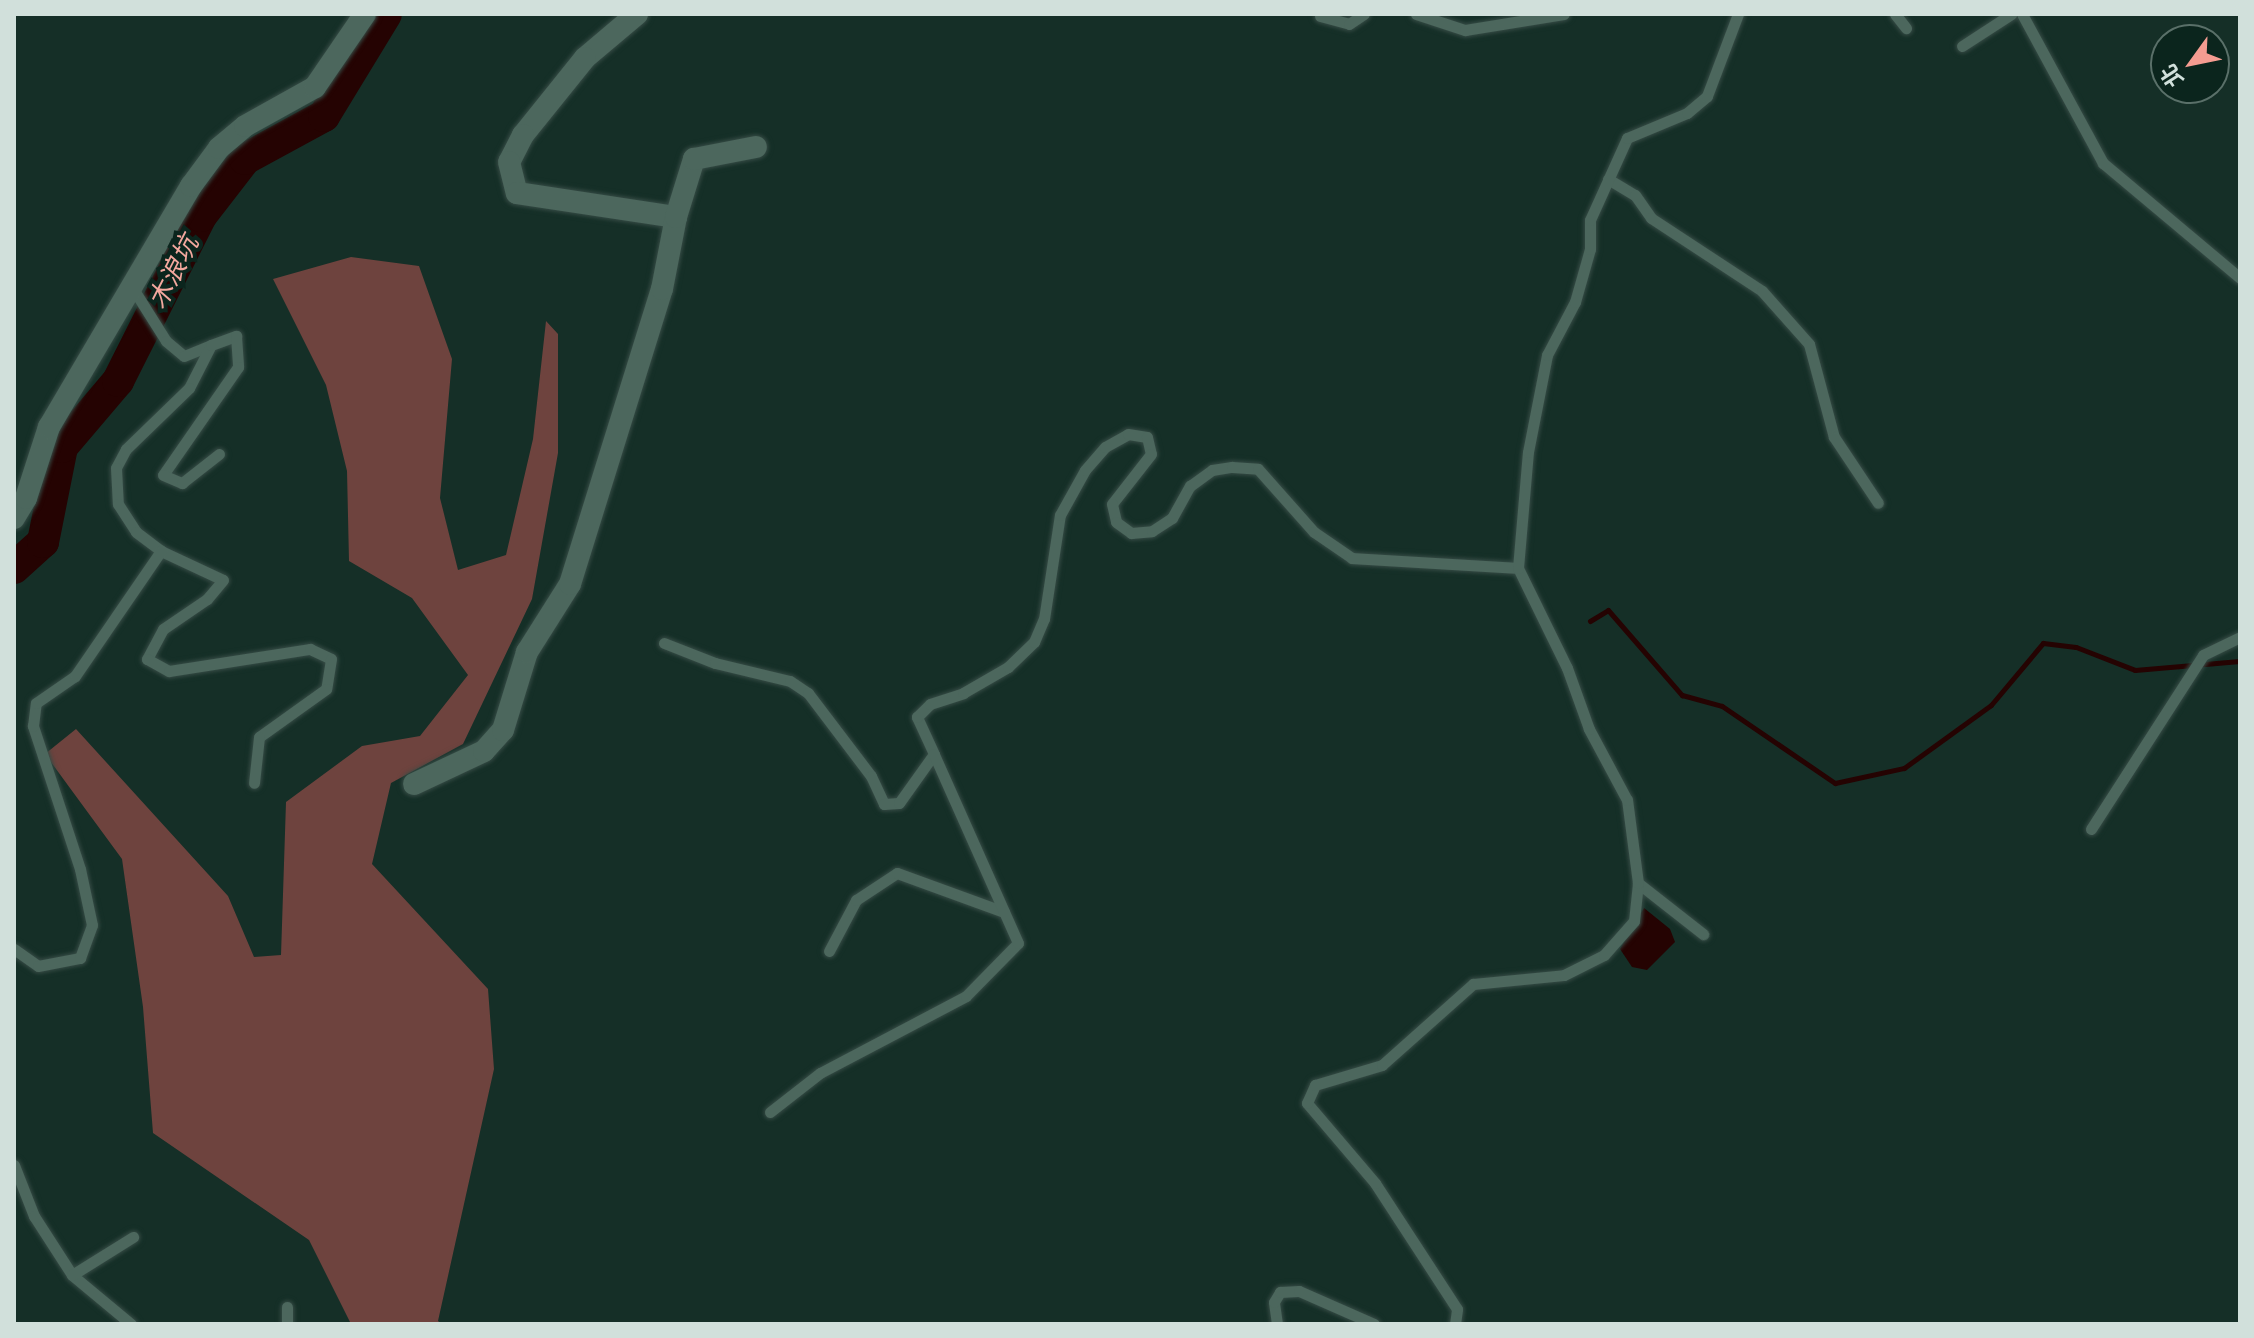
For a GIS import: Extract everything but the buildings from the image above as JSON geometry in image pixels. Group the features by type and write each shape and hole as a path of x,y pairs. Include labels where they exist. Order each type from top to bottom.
{"street":[{"path":"14,518 26,498 49,427 219,148 245,126 315,87 365,14"},
{"path":"637,14 585,58 523,135 509,162 517,193 676,217"},
{"path":"414,784 484,751 503,730 527,652 570,584 662,289 676,217 694,159 756,147"}],"lane":[{"path":"1320,16 1349,24 1364,14"},
{"path":"1416,14 1465,30 1564,14"},
{"path":"1455,1324 1457,1309 1375,1183 1307,1103 1315,1085 1382,1065 1473,984 1564,975 1604,955 1634,921 1638,883 1627,800 1589,729 1567,668 1518,568 1533,404 1547,355 1575,302 1590,249 1590,220 1627,138 1687,113 1707,96 1738,14"},
{"path":"1895,14 1906,28"},
{"path":"1962,46 2011,14"},
{"path":"2022,14 2081,114 2103,163 2240,278"},
{"path":"1608,179 1635,195 1651,218 1762,291 1809,344 1834,437 1878,503"},
{"path":"132,288 166,341 184,356 236,336 238,367 163,475 182,483 219,454"},
{"path":"211,345 189,388 126,449 116,468 118,504 136,532 161,551 223,580 207,599 163,629 147,659 169,671 310,649 331,659 326,689 259,737 254,783"},
{"path":"770,1112 820,1073 966,996 1018,943 917,717 930,704 963,693 1008,667 1034,642 1044,619 1060,515 1085,470 1105,447 1128,434 1147,437 1151,454 1112,504 1116,522 1131,533 1152,531 1172,518 1190,486 1212,470 1232,467 1258,469 1314,532 1352,558 1518,568"},
{"path":"14,949 38,966 80,958 92,925 80,869 33,726 36,703 75,676 161,551"},
{"path":"2091,829 2203,655 2240,637"},
{"path":"664,643 715,663 790,681 808,693 871,776 884,804 899,803 934,754"},
{"path":"829,951 856,900 897,873 1004,912"},
{"path":"1638,883 1703,934"},
{"path":"14,1165 34,1216 72,1275 131,1324"},
{"path":"72,1275 133,1237"},
{"path":"1277,1324 1274,1302 1280,1292 1299,1291 1374,1324"},
{"path":"287,1307 287,1324"}],"shaded area":[{"path":"351,257 419,266 452,359 440,498 458,570 506,555 533,439 546,321 558,334 558,453 532,599 463,744 391,783 372,864 488,989 494,1069 438,1321 442,1324 351,1324 309,1240 153,1133 143,1007 122,859 45,754 76,729 228,896 254,957 281,955 286,802 362,746 420,736 468,675 412,598 349,561 347,471 326,385 273,279"},
{"path":"1644,908 1670,929 1675,942 1647,970 1632,967 1620,949"}],"waterway":[{"name":"木浪坑","path":"14,568 43,542 62,447 118,381 201,216 245,159 324,116 386,14"},
{"path":"1590,621 1608,610 1682,695 1722,706 1835,783 1904,768 1991,705 2043,643 2076,647 2135,670 2240,661"}]}
